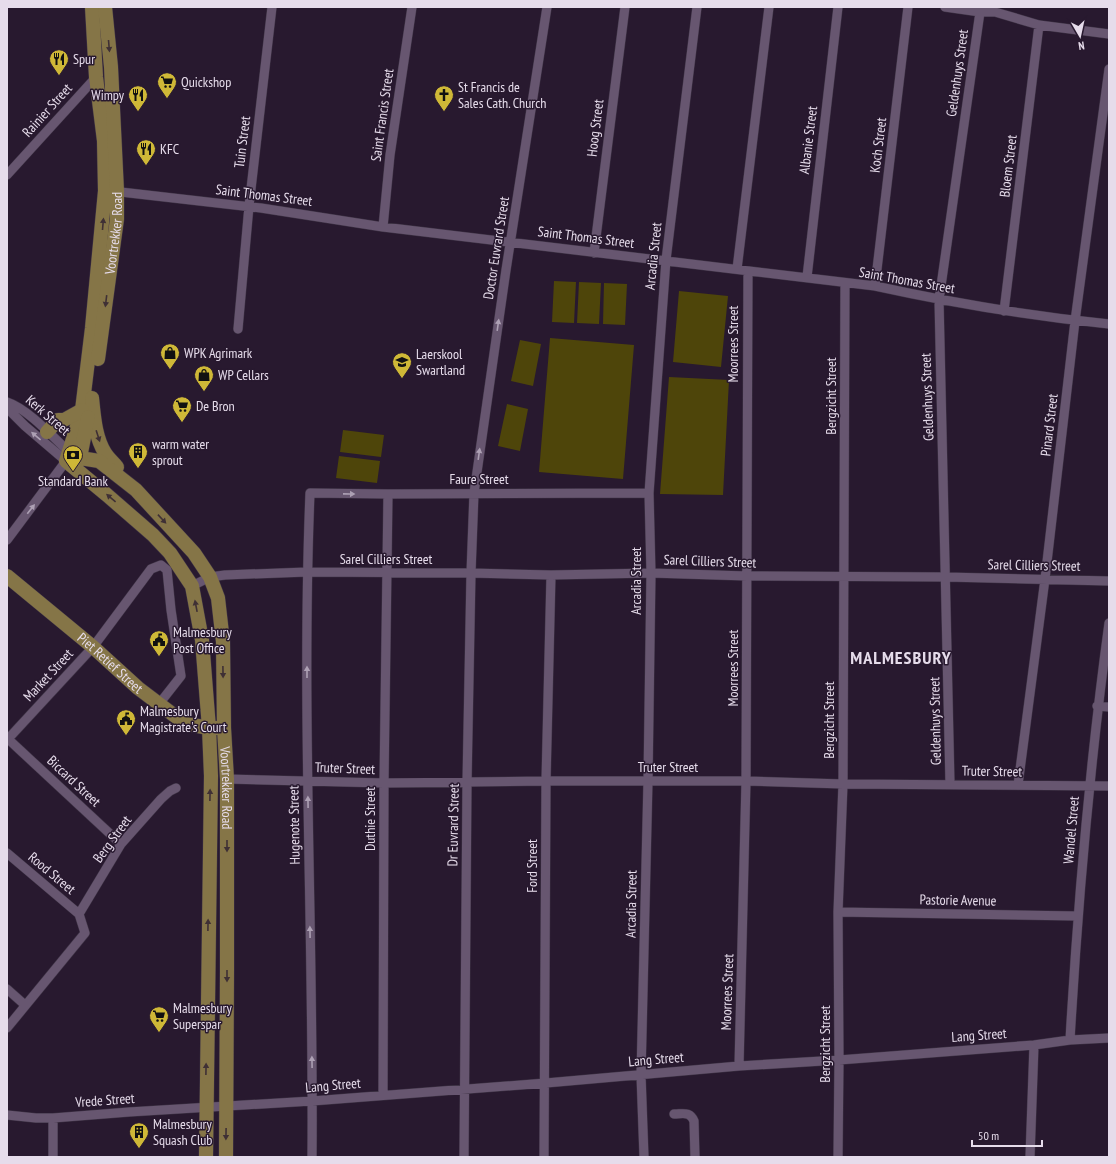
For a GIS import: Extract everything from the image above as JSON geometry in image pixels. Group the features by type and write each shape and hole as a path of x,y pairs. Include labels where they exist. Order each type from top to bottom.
{"main road":[{"name":"Voortrekker Road","path":"72,460 92,398 117,219 111,191 96,77 92,7"},
{"name":"Voortrekker Road","path":"72,460 82,410 111,191 111,67 105,7"},
{"path":"92,398 95,423 102,448 136,490"},
{"path":"47,432 58,420 64,420 82,410"},
{"name":"Voortrekker Road","path":"72,460 100,461 136,490 185,542 210,578 218,598 223,653 224,728 227,779 226,1157"},
{"name":"Voortrekker Road","path":"72,460 107,495 153,534 170,554 192,586 202,640 211,776 206,1157"},
{"name":"Piet Retief Street","path":"7,576 93,647 138,688 159,704 188,724 208,728 224,728"}],"street":[{"name":"Tuin Street","path":"238,328 248,206 272,7"},
{"name":"Saint Francis Street","path":"383,227 390,155 412,7"},
{"name":"Doctor Euvrard Street","path":"474,493 505,278 512,241 547,7"},
{"name":"Hoog Street","path":"594,253 625,7"},
{"name":"Arcadia Street","path":"644,1157 641,1075 651,573 649,493 666,260 697,7"},
{"path":"737,269 769,7"},
{"name":"Albanie Street","path":"806,277 838,7"},
{"name":"Koch Street","path":"875,286 908,7"},
{"path":"945,7 980,12 995,12 1039,25 1109,34"},
{"name":"Geldenhuys Street","path":"950,784 939,300 980,12"},
{"name":"Bloem Street","path":"1004,310 1039,25"},
{"name":"Rainier Street","path":"7,175 96,77 111,67"},
{"name":"Pinard Street","path":"1018,785 1045,579 1075,320 1109,69"},
{"name":"Saint Thomas Street","path":"111,191 248,206 346,220 383,227 512,241 594,253 666,260 875,286 939,300 1109,324"},
{"name":"Moorrees Street","path":"739,1066 746,782 748,271"},
{"name":"Bergzicht Street","path":"838,1157 838,912 843,784 845,283"},
{"name":"Kerk Street","path":"7,402 14,404 47,432 72,460"},
{"name":"Kerk Street","path":"7,408 25,426 72,460"},
{"path":"7,540 72,460"},
{"name":"Faure Street","path":"310,493 649,493"},
{"name":"Hugenote Street","path":"310,493 307,572 312,1157"},
{"name":"Dr Euvrard Street","path":"464,1157 467,783 474,493"},
{"name":"Duthie Street","path":"382,1096 388,494"},
{"name":"Market Street","path":"7,739 93,647 151,569 161,566 167,570 171,610 181,676 159,704"},
{"name":"Sarel Cilliers Street","path":"192,586 210,578 236,574 307,572 551,575 651,573 747,576 1109,580"},
{"name":"Ford Street","path":"544,1157 546,1083 546,781 551,575"},
{"name":"Wandel Street","path":"1070,1040 1077,916 1089,786 1097,706 1109,624"},
{"path":"1097,706 1109,707"},
{"name":"Biccard Street","path":"7,739 121,844"},
{"name":"Truter Street","path":"227,779 384,783 546,781 1109,786"},
{"name":"Berg Street","path":"79,914 121,844 161,799 176,788"},
{"name":"Rood Street","path":"7,853 79,914"},
{"name":"Pastorie Avenue","path":"838,912 1077,916"},
{"path":"7,1028 85,933 79,914"},
{"path":"7,989 25,1005"},
{"name":"Lang Street","path":"206,1108 382,1096 739,1066 839,1060 1109,1038"},
{"path":"1030,1157 1034,1045"},
{"name":"Vrede Street","path":"7,1115 53,1118 206,1108"},
{"path":"674,1114 688,1114 692,1116 694,1121 695,1157"},
{"path":"53,1118 53,1157"}],"shaded area":[{"path":"554,281 576,282 574,323 552,322"},
{"path":"579,282 601,283 599,324 577,323"},
{"path":"604,283 627,284 625,325 603,324"},
{"path":"679,291 728,296 721,367 673,362"},
{"path":"550,338 634,345 623,479 539,472"},
{"path":"520,340 541,344 533,386 511,381"},
{"path":"669,377 729,380 723,495 660,494"},
{"path":"507,404 528,409 520,451 498,446"},
{"path":"343,430 384,435 381,457 340,452"},
{"path":"339,456 380,461 377,483 336,478"}],"place":[{"name":"Spur","path":"59,76"},
{"name":"Quickshop","path":"167,99"},
{"name":"Wimpy","path":"138,112"},
{"name":"St Francis de Sales Cath. Church","path":"444,112"},
{"name":"KFC","path":"146,166"},
{"name":"WPK Agrimark","path":"170,370"},
{"name":"Laerskool Swartland","path":"402,379"},
{"name":"WP Cellars","path":"204,392"},
{"name":"De Bron","path":"182,423"},
{"name":"warm water sprout","path":"138,469"},
{"name":"Standard Bank","path":"73,472"},
{"name":"Malmesbury Post Office","path":"159,657"},
{"name":"Malmesbury Magistrate's Court","path":"126,736"},
{"name":"Malmesbury Superspar","path":"159,1033"},
{"name":"Malmesbury Squash Club","path":"139,1149"}],"district":[{"name":"MALMESBURY","path":"901,658"}]}
